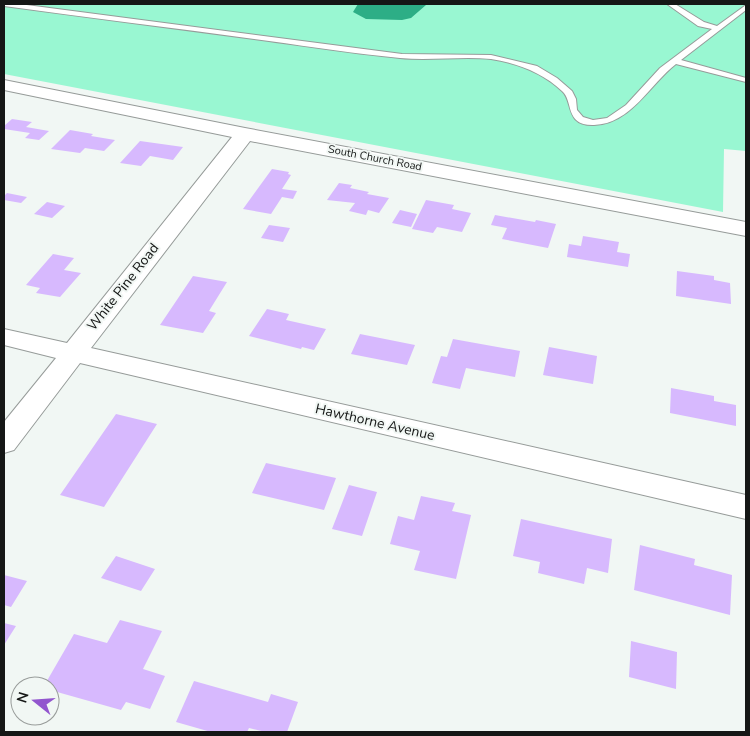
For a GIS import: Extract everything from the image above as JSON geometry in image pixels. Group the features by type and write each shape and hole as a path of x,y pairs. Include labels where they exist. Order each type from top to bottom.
{"street":[{"name":"South Church Road","path":"4,85 245,134 746,228"},
{"name":"White Pine Road","path":"4,442 245,134"},
{"name":"Hawthorne Avenue","path":"4,337 746,507"}],"lane":[{"path":"4,4 402,56 491,57 534,68 554,80 568,91 572,99 573,110 580,119 593,123 610,120 629,107 663,70 746,7"},
{"path":"670,4 701,24 717,28"},
{"path":"675,60 746,80"}],"shaded area":[{"path":"4,4 746,4 746,151 724,149 723,212 4,74"},
{"path":"358,4 432,4 426,5 411,18 402,20 366,19 353,12"}],"building":[{"path":"12,119 32,122 26,127 49,131 39,140 25,138 30,133 4,129 4,126"},
{"path":"70,130 115,140 104,151 85,148 80,153 51,149"},
{"path":"140,141 183,147 173,160 150,156 141,166 120,163"},
{"path":"272,169 289,172 288,174 291,175 282,189 297,191 293,199 282,197 271,214 243,209"},
{"path":"339,183 352,185 350,188 369,192 367,194 389,198 379,213 368,210 366,215 349,211 355,203 327,200"},
{"path":"7,193 27,197 21,203 4,200 4,196"},
{"path":"426,200 454,205 452,209 471,213 462,232 437,227 433,233 412,229"},
{"path":"47,202 65,206 52,218 34,214"},
{"path":"400,210 417,214 411,227 392,223"},
{"path":"495,215 556,224 548,248 502,239 507,228 491,225"},
{"path":"269,225 290,228 283,242 261,238"},
{"path":"583,236 619,242 617,252 630,254 628,267 567,257 569,244 581,246"},
{"path":"53,254 74,258 64,270 81,273 60,297 36,293 40,288 26,285"},
{"path":"677,271 714,276 714,280 730,283 731,304 676,296"},
{"path":"193,276 227,282 209,311 216,313 203,333 160,325"},
{"path":"267,309 289,314 286,320 326,329 314,350 302,347 301,349 249,336"},
{"path":"360,334 415,345 407,365 351,354"},
{"path":"453,339 520,351 515,377 466,368 460,389 432,383 441,356 447,357"},
{"path":"549,347 597,356 593,384 543,375"},
{"path":"671,388 714,396 714,401 736,405 736,426 670,413"},
{"path":"116,414 157,424 104,507 60,495"},
{"path":"266,463 336,478 324,510 252,493"},
{"path":"349,485 377,492 362,536 332,529"},
{"path":"421,496 455,503 452,511 471,515 456,579 414,570 420,551 390,544 398,516 414,520"},
{"path":"521,519 612,539 608,573 587,568 584,584 538,573 540,562 513,556"},
{"path":"640,545 695,559 694,565 732,575 730,615 634,590"},
{"path":"116,556 155,569 141,591 101,578"},
{"path":"4,575 27,581 11,607 4,605"},
{"path":"120,620 162,631 143,669 165,676 150,709 126,702 121,710 60,693 60,676 50,676 74,634 107,643"},
{"path":"4,623 16,626 4,645"},
{"path":"631,641 677,652 676,689 629,677"},
{"path":"194,681 268,702 271,694 298,702 287,732 266,732 249,728 247,732 211,732 176,722"}]}
